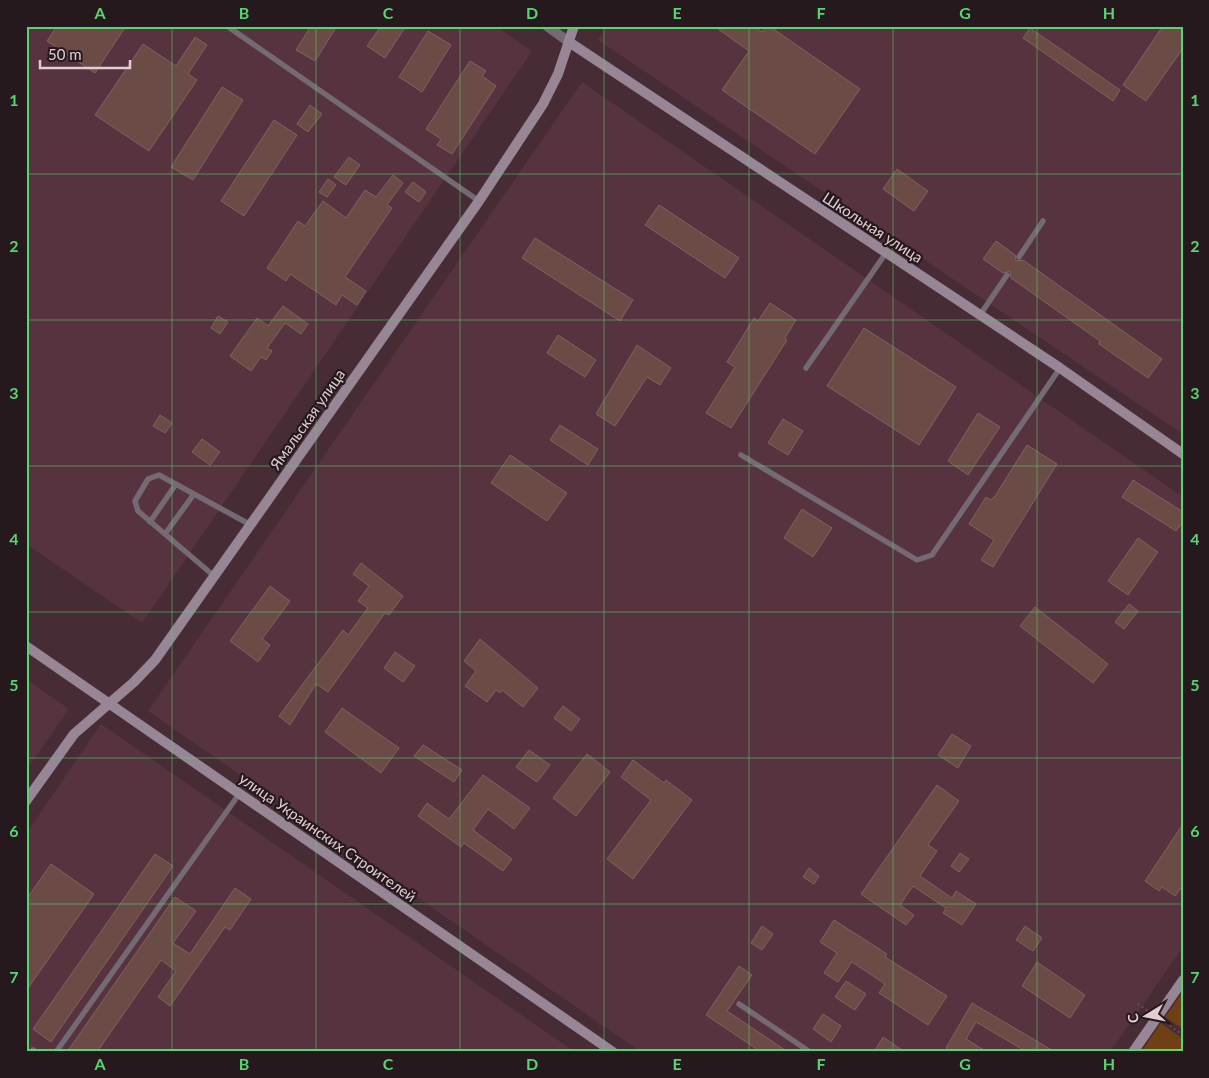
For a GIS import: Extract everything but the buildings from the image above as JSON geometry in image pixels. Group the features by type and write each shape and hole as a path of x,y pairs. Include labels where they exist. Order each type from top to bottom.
{"street":[{"name":"Школьная улица","path":"547,26 1060,368 1183,454"},
{"name":"Ямальская улица","path":"26,801 74,734 150,666 251,525 479,201 551,90 574,26"},
{"name":"улица Украинских Строителей","path":"26,646 613,1052"},
{"path":"1133,1052 1183,980"}],"lane":[{"path":"227,26 479,201"},
{"path":"1019,257 1043,221"},
{"path":"806,368 886,253"},
{"path":"980,315 1006,275"},
{"path":"741,455 917,560 932,555 1060,368"},
{"path":"214,576 138,511 135,501 148,479 156,475 251,525"},
{"path":"150,522 176,484"},
{"path":"165,534 194,494"},
{"path":"56,1052 237,797"},
{"path":"739,1004 810,1052"}],"shaded area":[{"path":"26,26 495,26 532,51 142,623 26,544"},
{"path":"607,26 1183,26 1183,434 598,40"},
{"path":"582,82 1183,497 1183,947 1110,1052 641,1052 148,711"},
{"path":"26,679 69,709 26,770"},
{"path":"101,724 575,1052 26,1052 26,834"},
{"path":"1183,992 1183,1029 1165,1017"},
{"path":"1161,1023 1183,1039 1183,1052 1141,1052"}]}
